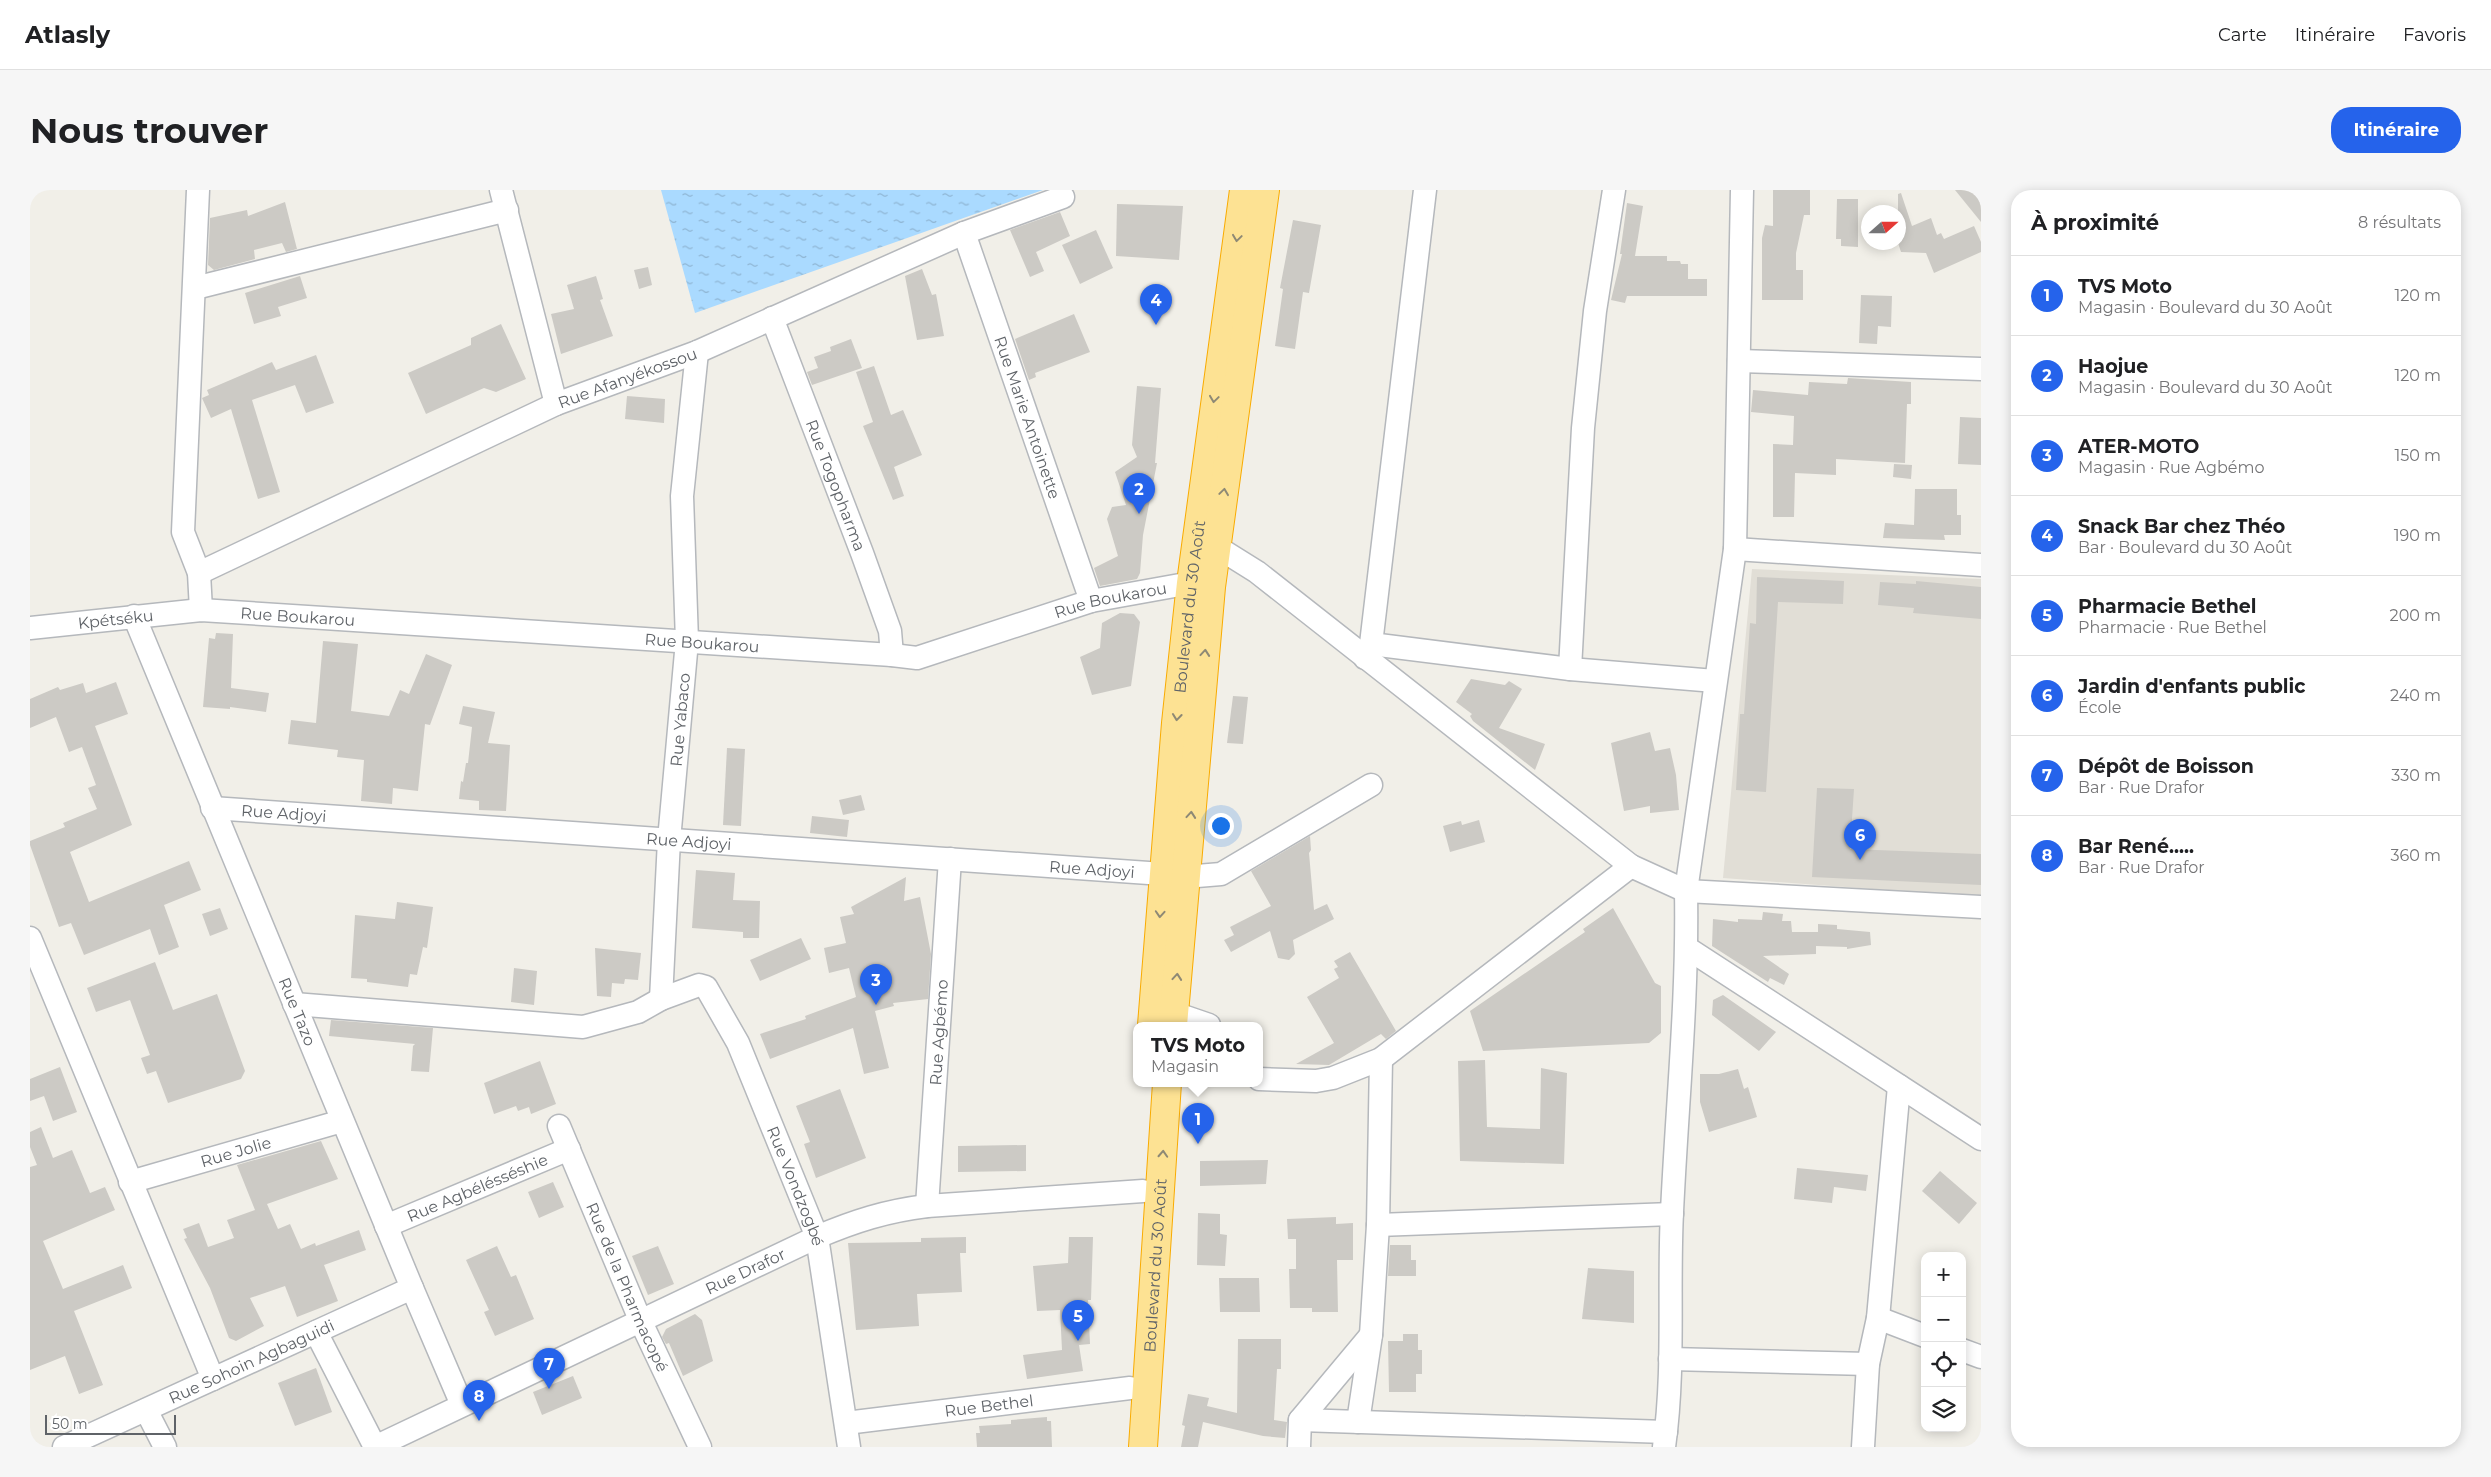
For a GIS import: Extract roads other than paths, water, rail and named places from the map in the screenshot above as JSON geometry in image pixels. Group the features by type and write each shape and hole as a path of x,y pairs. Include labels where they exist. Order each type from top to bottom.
{"highway":[{"name":"Boulevard du 30 Août","path":"1207,546 1208,443 1244,190"},
{"name":"Boulevard du 30 Août","path":"1166,1021 1174,875 1201,585 1265,190"},
{"name":"Boulevard du 30 Août","path":"1126,1447 1148,1087"},
{"name":"Boulevard du 30 Août","path":"1143,1447 1167,1087"}],"street":[{"path":"198,190 183,532 199,573 201,610"},
{"path":"1368,651 1426,190"},
{"path":"1570,669 1583,428 1595,311 1614,190"},
{"path":"1300,1420 1665,1439 1670,1359 1672,1214 1687,948 1686,891 1735,549 1742,190"},
{"name":"Rue Afanyékossou","path":"199,573 556,404 697,352 964,233 1063,197"},
{"path":"194,288 504,200 556,404"},
{"name":"Rue Marie Antoinette","path":"964,233 1091,601"},
{"name":"Rue Togopharma","path":"772,318 890,631 892,654"},
{"name":"Rue Yabaco","path":"661,999 669,840 688,641 682,496 697,352"},
{"path":"1739,361 1981,368"},
{"path":"1207,546 1257,572 1368,651 1632,866 1686,891 1981,907"},
{"path":"1735,549 1981,565"},
{"name":"Rue Boukarou","path":"201,610 892,654 917,658 1091,601 1201,585"},
{"name":"Kpétséku","path":"30,628 201,610"},
{"name":"Rue Tazo","path":"134,616 342,1121 462,1405"},
{"path":"1368,651 1715,681"},
{"name":"Rue Adjoyi","path":"212,808 1174,875 1221,874 1371,785"},
{"name":"Rue Agbémo","path":"927,1206 950,859"},
{"path":"1263,1079 1316,1081 1333,1078 1381,1060 1632,866"},
{"path":"30,938 130,1182 214,1379"},
{"path":"1687,948 1981,1139"},
{"name":"Rue Vondzogbé","path":"294,1004 584,1027 638,1012 661,999 698,985 706,987 738,1043 817,1236 849,1447"},
{"path":"1358,1422 1371,1335 1378,1225 1381,1060"},
{"path":"1863,1447 1868,1364 1878,1318 1899,1086"},
{"name":"Rue Jolie","path":"130,1182 342,1121"},
{"name":"Rue de la Pharmacopé","path":"559,1126 641,1322 700,1447"},
{"name":"Rue Agbélésséshie","path":"386,1226 569,1149"},
{"name":"Rue Drafor","path":"375,1447 641,1322 817,1236 862,1219 893,1210 927,1206 1143,1190"},
{"path":"1378,1225 1672,1214"},
{"name":"Rue Sohoin Agbaguidi","path":"64,1447 412,1288"},
{"path":"1878,1318 1921,1334"},
{"path":"316,1332 375,1447"},
{"path":"1298,1447 1300,1420 1371,1335"},
{"path":"1966,1351 1981,1357"},
{"path":"1670,1359 1868,1364"},
{"name":"Rue Bethel","path":"846,1423 1130,1388"},
{"path":"146,1410 165,1447"}],"water":[{"path":"661,190 1043,190 695,313"}],"place":[{"name":"Snack Bar chez Théo","path":"1156,325"},
{"name":"Haojue","path":"1139,514"},
{"name":"Jardin d'enfants public","path":"1860,860"},
{"name":"ATER-MOTO","path":"876,1005"},
{"name":"TVS Moto","path":"1198,1144"},
{"name":"Pharmacie Bethel","path":"1078,1341"},
{"name":"Dépôt de Boisson","path":"549,1389"},
{"name":"Bar René.....","path":"479,1421"}]}
